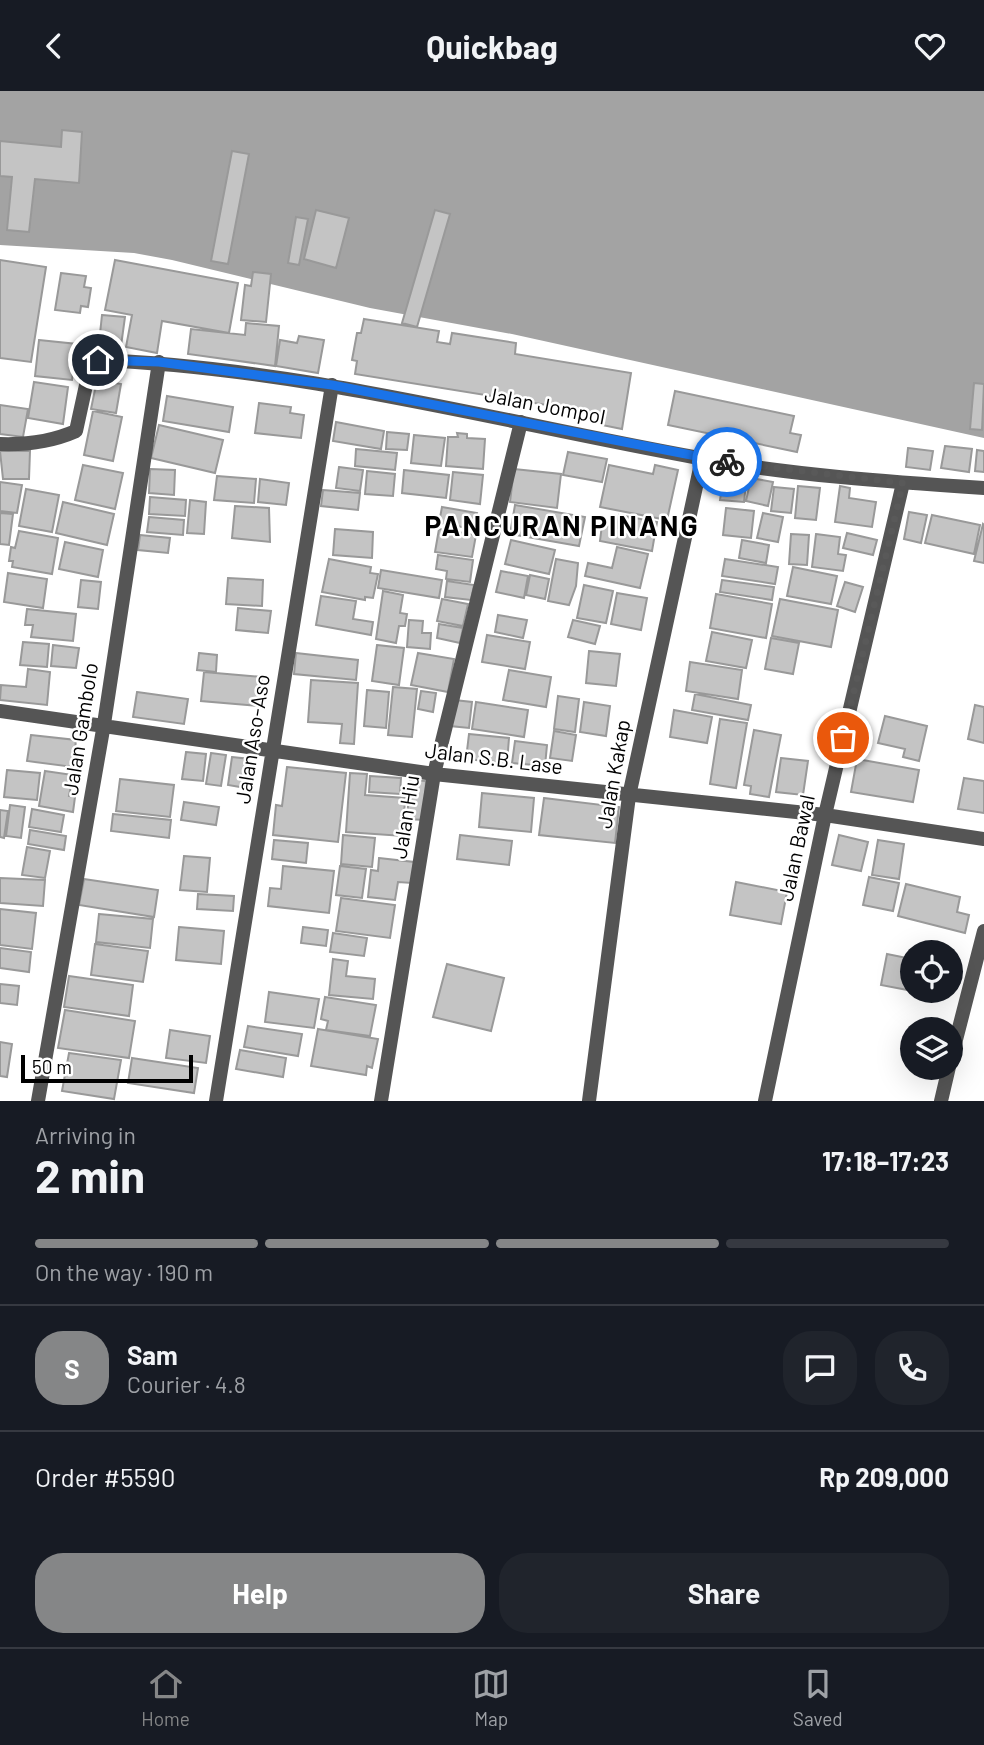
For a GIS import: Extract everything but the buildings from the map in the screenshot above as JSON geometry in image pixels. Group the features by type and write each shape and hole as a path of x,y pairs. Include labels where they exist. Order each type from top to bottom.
{"street":[{"name":"Jalan Jompol","path":"0,444 24,445 57,439 76,431 88,376 98,360 159,362 332,385 702,459 903,483 984,488"},
{"name":"Jalan Gambolo","path":"38,1101 104,724 159,362"},
{"name":"Jalan Aso-Aso","path":"216,1101 332,385"},
{"name":"Jalan Hiu","path":"381,1101 434,774 521,422"},
{"name":"Jalan Kakap","path":"589,1101 629,796 702,459"},
{"name":"Jalan Bawal","path":"765,1101 825,815 903,483"},
{"name":"Jalan S.B. Lase","path":"0,711 434,774 825,815 984,839"},
{"path":"962,1017 984,931"},
{"path":"941,1101 946,1080"}],"shaded area":[{"path":"0,91 984,91 984,438 512,334 370,308 172,260 134,253 0,245"}],"way so far":[{"path":"727,462 903,483 843,738"}],"district":[{"name":"PANCURAN PINANG","path":"562,526"}],"route":[{"path":"98,360 159,362 332,385 727,462"}]}
